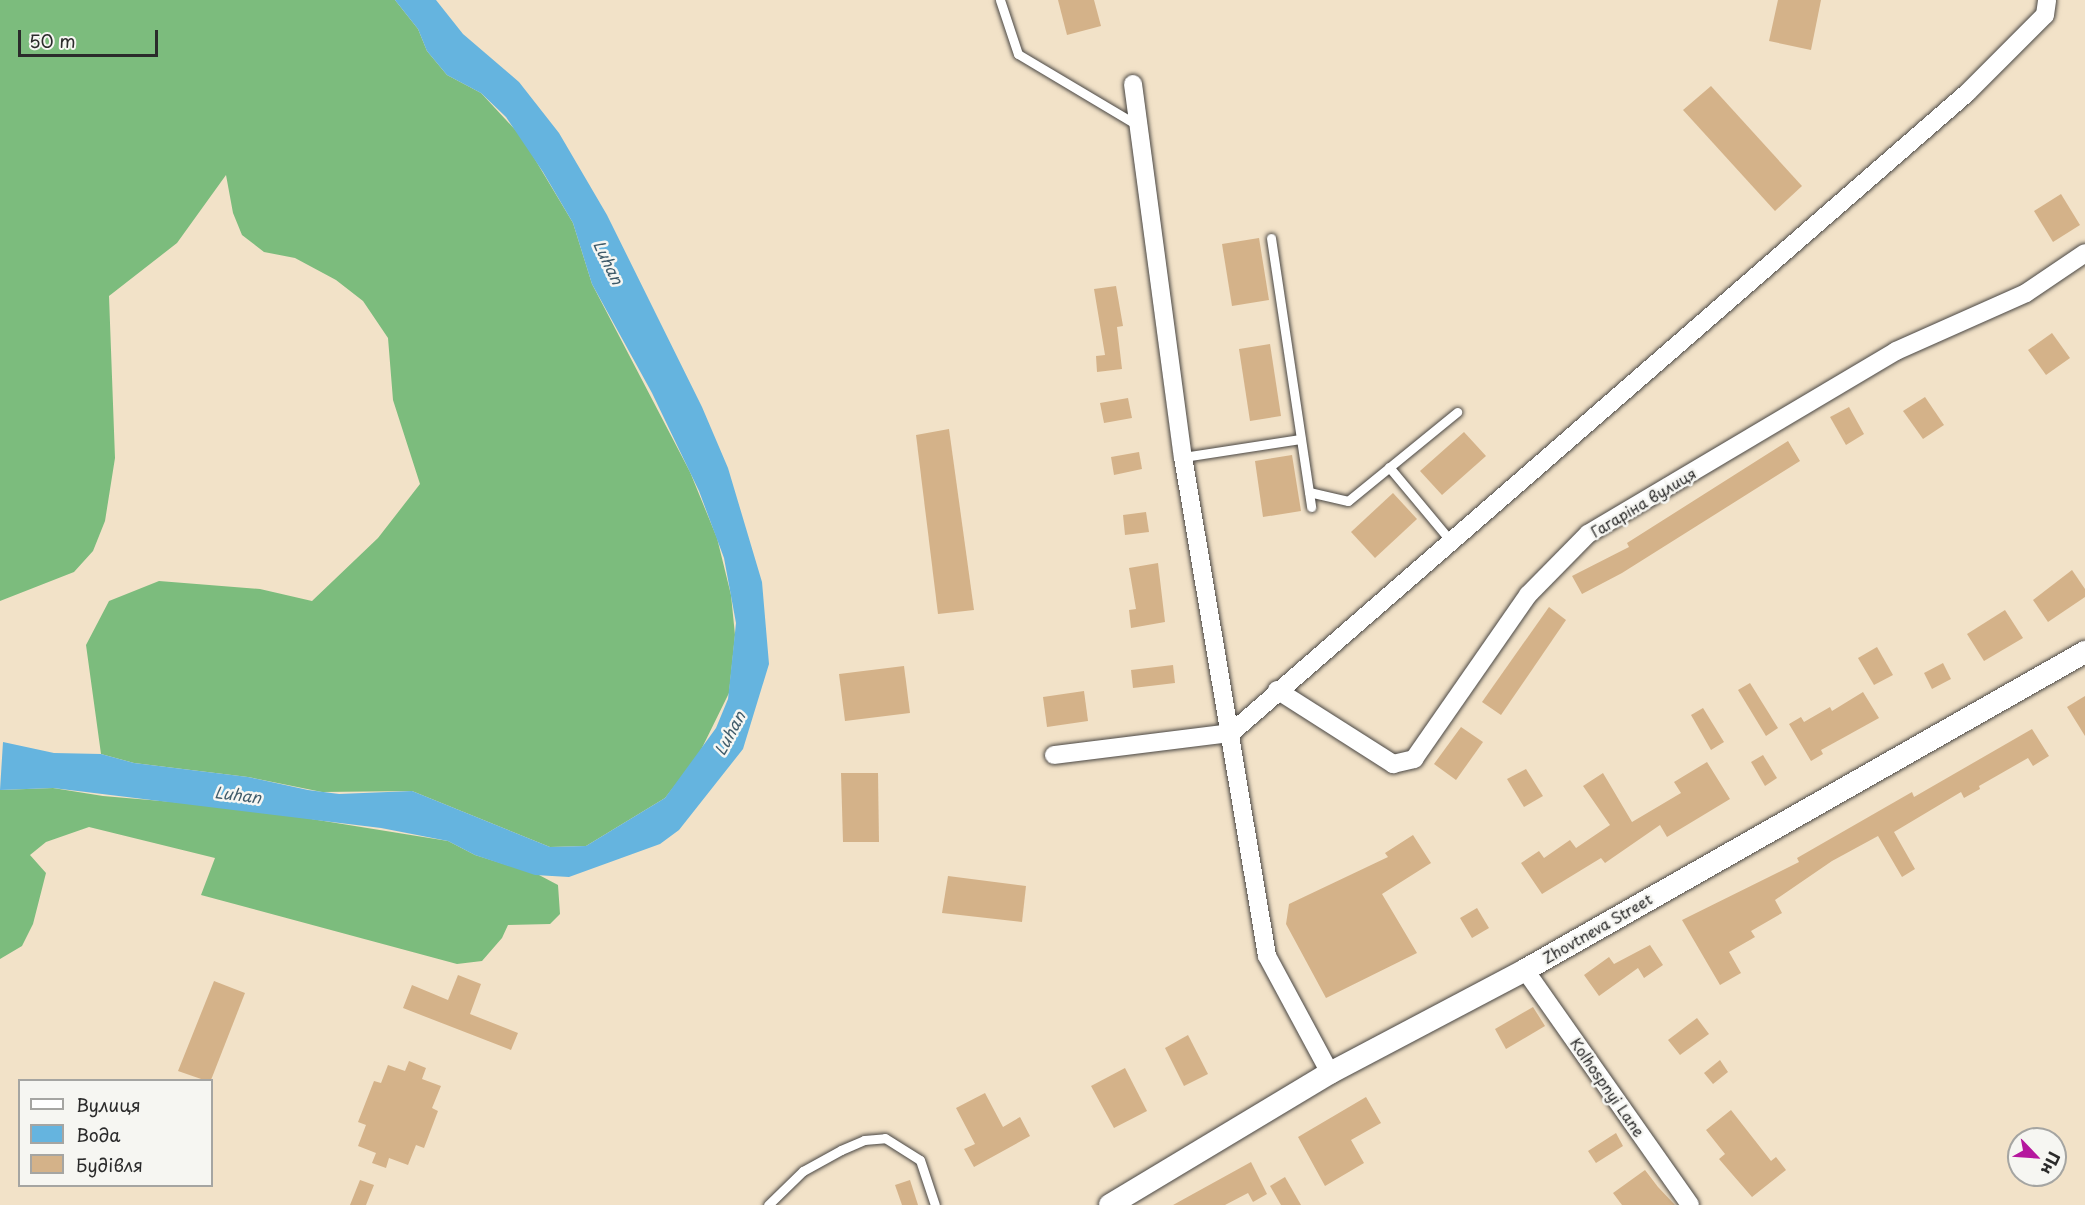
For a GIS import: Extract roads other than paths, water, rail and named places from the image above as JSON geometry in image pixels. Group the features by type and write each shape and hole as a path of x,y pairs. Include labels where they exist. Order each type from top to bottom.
{"street":[{"path":"1054,755 1232,733 1277,690 1449,539 1967,93 2045,15 2047,0"},
{"path":"1133,84 1183,457 1232,733 1267,956 1330,1073"},
{"name":"Гагаріна вулиця","path":"1277,690 1393,764 1414,759 1528,595 1588,534 1896,351 2026,293 2085,254"},
{"name":"Zhovtneva Street","path":"1114,1204 1330,1073 1525,970 2085,652"},
{"name":"Kolhospnyi Lane","path":"1525,970 1690,1205"}],"lane":[{"path":"1000,0 1018,54 1138,126"},
{"path":"1271,238 1311,507"},
{"path":"1309,492 1348,501 1457,412"},
{"path":"1183,457 1301,439"},
{"path":"1389,467 1449,539"},
{"path":"768,1205 804,1171 864,1140 885,1138 920,1160 935,1205"}],"water":[{"name":"Luhan","path":"395,0 436,0 463,34 519,82 559,133 607,215 702,407 728,468 762,582 769,664 743,749 679,830 660,844 569,877 535,875 475,855 448,841 381,828 53,788 0,790 3,742 54,753 101,754 134,763 248,777 339,794 412,791 550,847 586,846 665,798 716,728 728,699 736,623 724,558 699,491 652,393 592,284 573,223 543,172 506,117 481,93 447,75 427,51 418,29"}]}
